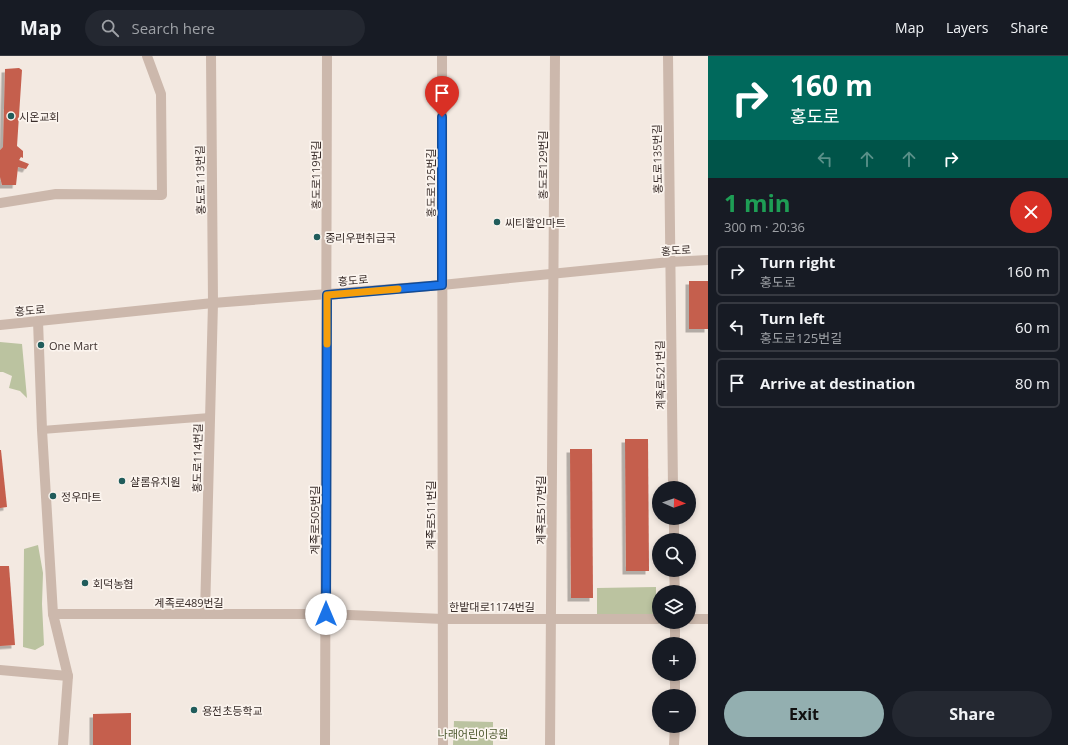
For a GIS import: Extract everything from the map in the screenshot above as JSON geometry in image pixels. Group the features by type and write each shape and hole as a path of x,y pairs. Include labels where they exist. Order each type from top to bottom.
{"street":[{"path":"0,202 56,194 162,195 161,94 147,56"},
{"name":"홍도로113번길","path":"211,56 214,303"},
{"name":"홍도로119번길","path":"327,56 327,295"},
{"name":"홍도로125번길","path":"442,56 442,285"},
{"name":"홍도로129번길","path":"553,275 555,56"},
{"name":"홍도로135번길","path":"668,56 670,262"},
{"name":"홍도로","path":"0,325 214,303 442,285 670,262 708,260"},
{"name":"계족로521번길","path":"670,262 673,481"},
{"name":"계족로517번길","path":"550,745 553,275"},
{"name":"계족로511번길","path":"442,285 443,745"},
{"name":"계족로505번길","path":"325,745 327,295"},
{"name":"홍도로114번길","path":"205,614 214,303"},
{"path":"38,321 42,430 53,614 68,676 63,745"},
{"name":"계족로489번길","path":"53,614 326,614"},
{"name":"한밭대로1174번길","path":"326,614 443,619 652,619"},
{"path":"696,619 708,619"},
{"path":"0,670 68,676"},
{"path":"674,733 674,745"}],"lane":[{"path":"42,430 210,417"}],"green space":[{"path":"0,342 22,344 27,398 20,391 9,388 12,376 0,372"},
{"path":"38,545 43,573 42,604 44,645 35,650 23,647 24,549"},
{"path":"652,587 652,614 597,614 597,588"},
{"name":"나래어린이공원","path":"454,721 493,722 493,745 453,745"}],"building":[{"name":"시온교회","path":"19,68 22,70 17,146 23,151 23,158 21,157 19,160 29,164 26,169 18,167 16,185 2,185 0,177 0,150 3,147 5,69"},
{"path":"689,281 708,281 708,329 689,329"},
{"path":"625,439 648,439 649,571 626,571"},
{"path":"570,449 592,449 593,598 571,598"},
{"path":"0,450 7,507 0,508"},
{"path":"0,566 9,566 15,645 0,646"},
{"path":"131,713 131,745 93,745 93,714"}],"slow traffic":[{"path":"327,344 327,295 398,289"}],"place":[{"name":"시온교회","path":"11,116"},
{"name":"씨티할인마트","path":"497,222"},
{"name":"중리우편취급국","path":"317,237"},
{"name":"One Mart","path":"41,345"},
{"name":"샬롬유치원","path":"122,481"},
{"name":"정우마트","path":"53,496"},
{"name":"회덕농협","path":"85,583"},
{"name":"용전초등학교","path":"194,710"}],"route":[{"path":"326,614 327,295 442,285 442,117"}]}
